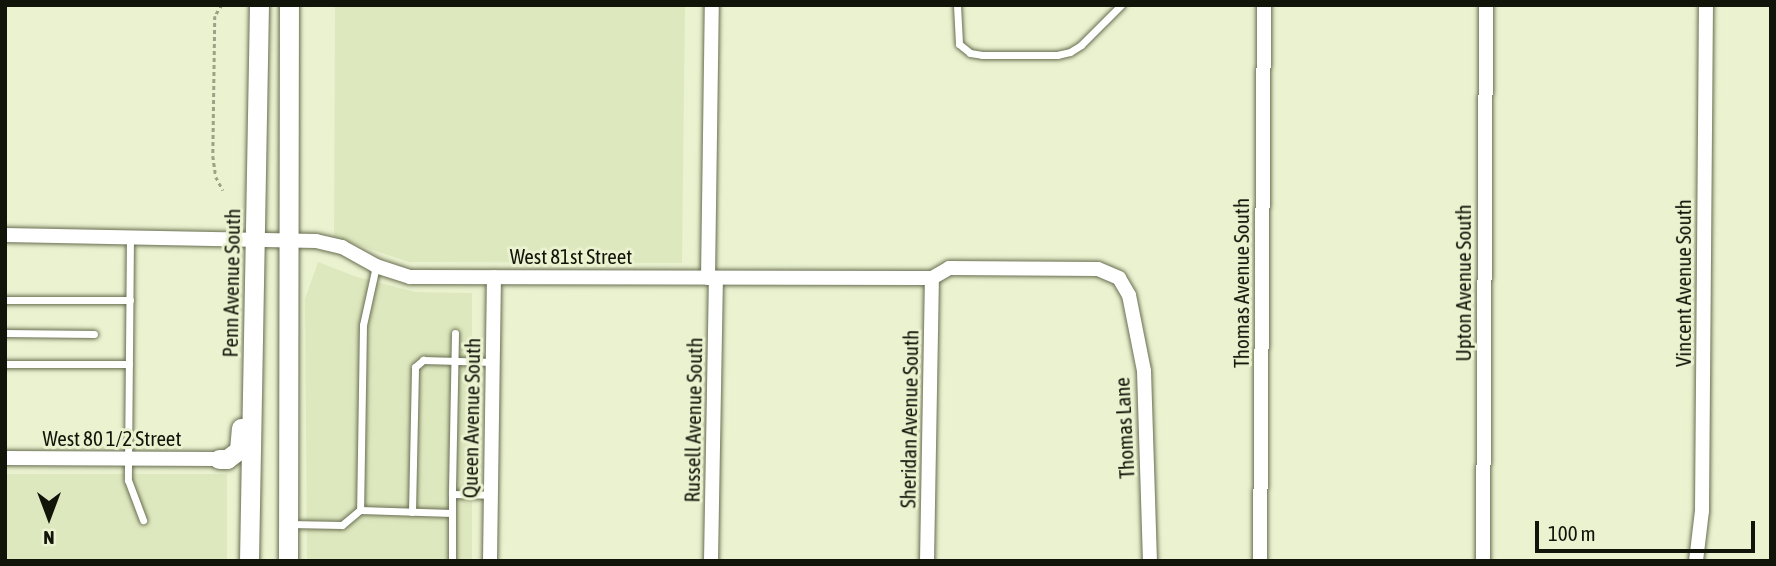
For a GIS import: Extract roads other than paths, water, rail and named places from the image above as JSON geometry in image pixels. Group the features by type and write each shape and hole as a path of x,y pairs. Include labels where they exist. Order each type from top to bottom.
{"main road":[{"name":"Penn Avenue South","path":"249,561 259,5"},
{"path":"288,561 289,5"},
{"path":"219,459 227,459 239,450 241,360 254,292"}],"street":[{"name":"Russell Avenue South","path":"712,5 712,561"},
{"name":"Thomas Avenue South","path":"1259,561 1264,5"},
{"name":"Upton Avenue South","path":"1483,561 1486,5"},
{"name":"Vincent Avenue South","path":"1696,561 1702,511 1706,5"},
{"name":"West 81st Street","path":"5,235 255,237 316,241 342,247 376,266 410,276 932,278 949,268 1098,269 1119,278 1129,295"},
{"name":"Queen Avenue South","path":"490,561 494,276"},
{"name":"Sheridan Avenue South","path":"928,561 932,278"},
{"name":"Thomas Lane","path":"1129,295 1143,371 1150,561"},
{"name":"West 80 1/2 Street","path":"5,458 219,459"}],"lane":[{"path":"957,5 959,44 970,53 982,55 1057,55 1070,52 1081,45 1121,5"},
{"path":"130,236 128,480 143,520"},
{"path":"360,510 363,325 376,266"},
{"path":"5,300 130,300"},
{"path":"5,333 94,334"},
{"path":"452,561 455,333"},
{"path":"412,512 415,367 423,360 493,362"},
{"path":"5,364 129,364"},
{"path":"452,494 491,495"},
{"path":"288,524 342,526 360,510 452,513"}]}
